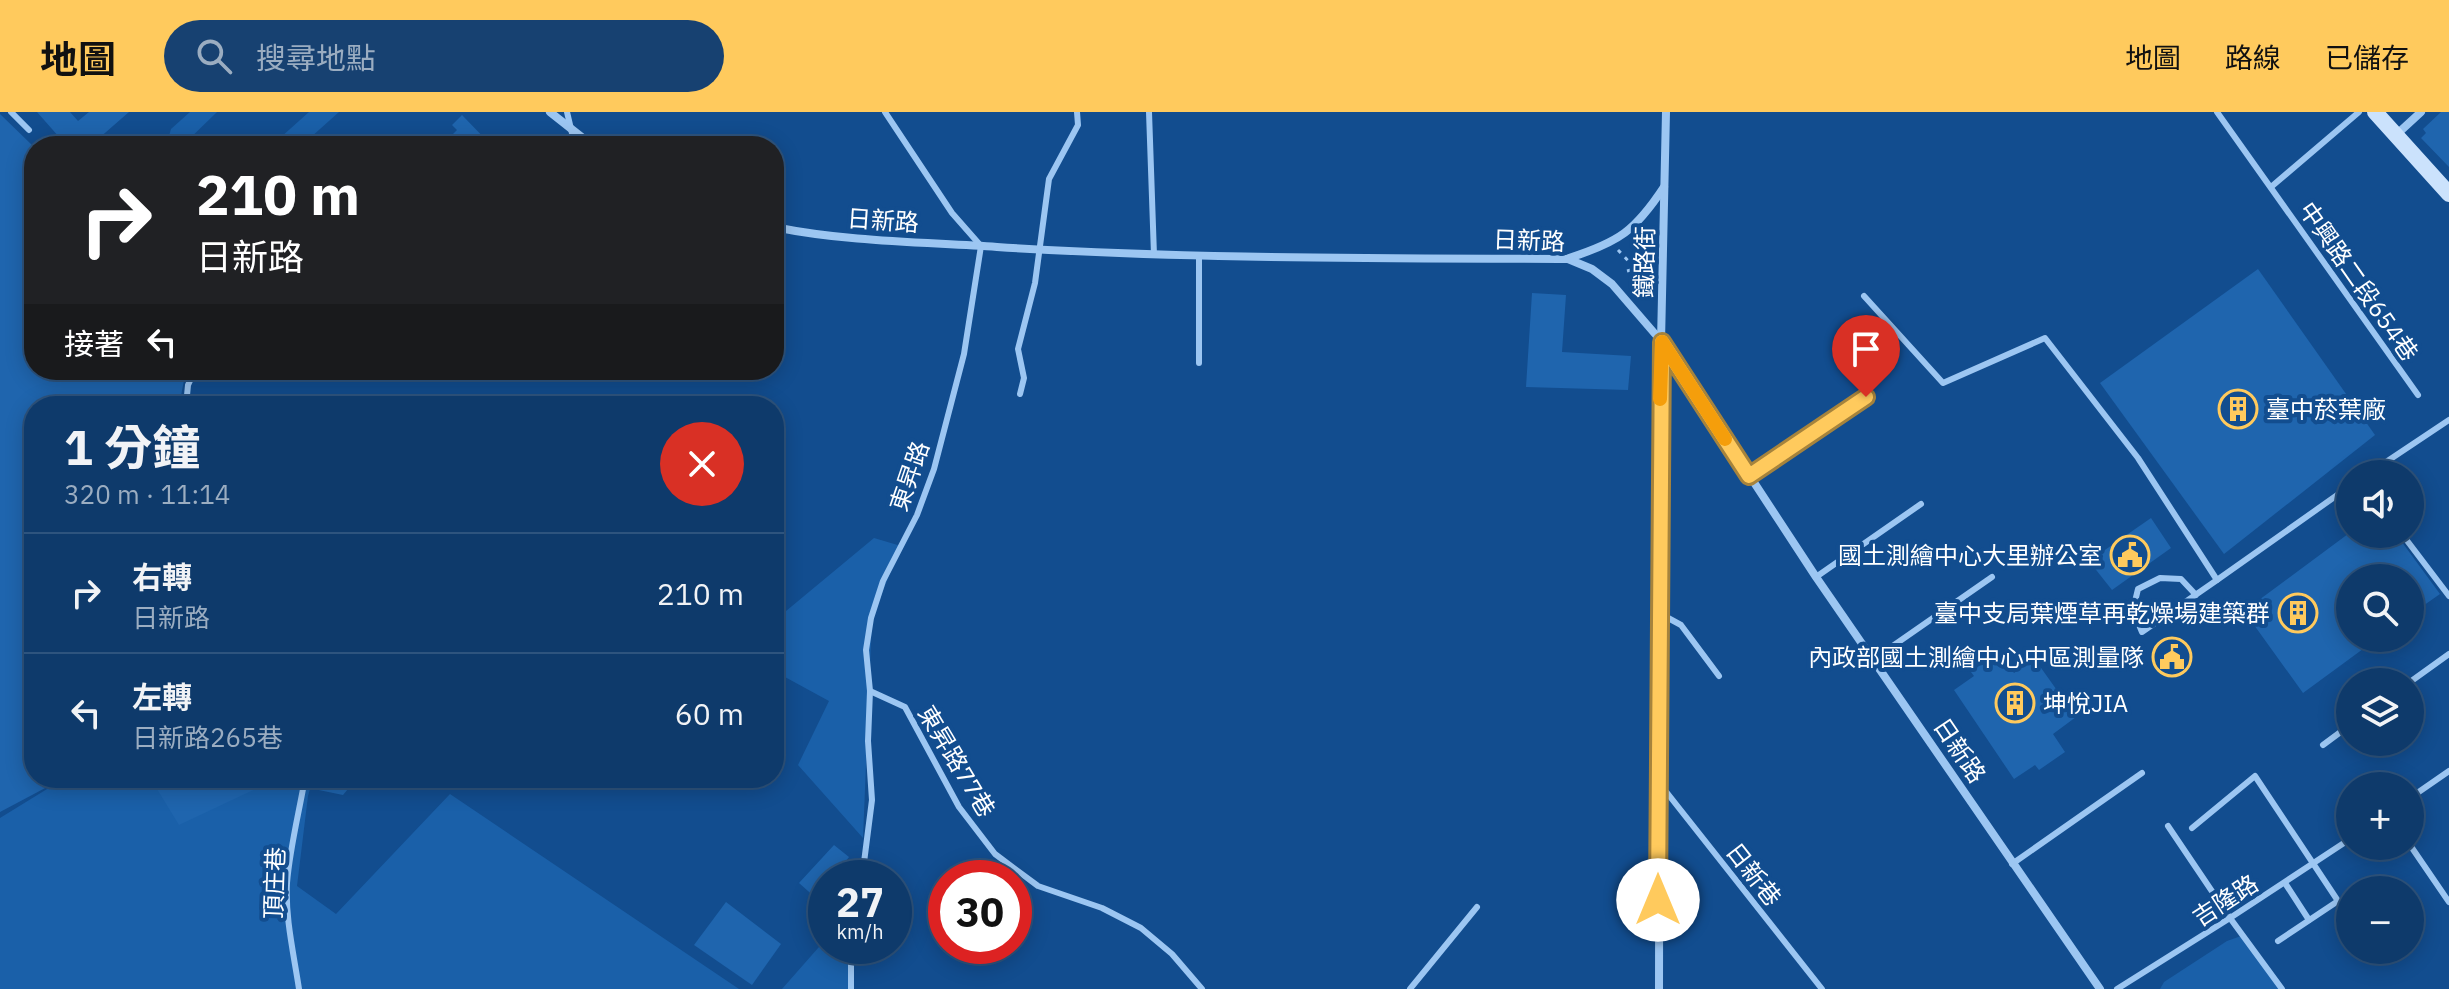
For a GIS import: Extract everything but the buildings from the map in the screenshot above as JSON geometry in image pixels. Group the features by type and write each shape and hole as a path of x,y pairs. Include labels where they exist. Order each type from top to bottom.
{"street":[{"path":"550,112 579,136"},
{"name":"鐵路街","path":"1659,989 1659,612 1666,112"},
{"path":"2375,112 2449,194"},
{"path":"2396,136 2421,112"},
{"path":"1568,259 1606,245 1626,233 1647,212 1665,187"},
{"name":"日新路","path":"784,229 841,238 1199,257 1568,259 1592,269 1612,284 1662,342 1816,577 2100,989"}],"lane":[{"path":"11,112 29,130"},
{"path":"567,112 572,136"},
{"path":"885,112 952,213 981,246"},
{"path":"1020,394 1024,378 1018,349 1035,283 1049,179 1078,125 1077,112"},
{"path":"1149,112 1154,255"},
{"name":"中興路二段654巷","path":"2217,112 2418,395"},
{"name":"中興路二段654巷","path":"2271,187 2359,112"},
{"name":"東昇路","path":"864,860 872,800 866,650 871,618 883,581 917,515 934,469 964,354 981,246"},
{"path":"1199,257 1199,363"},
{"path":"1864,296 1943,383 2045,338 2138,458 2217,580"},
{"path":"1749,476 1866,397"},
{"path":"2389,460 2449,420"},
{"path":"2196,595 2181,579 2160,578 2138,589 2133,610 2142,632 2196,595 2336,496"},
{"path":"1816,577 1921,504"},
{"path":"2413,548 2449,596"},
{"path":"1874,659 1992,577"},
{"path":"1659,612 1681,625 1719,676"},
{"path":"2424,672 2449,654"},
{"name":"東昇路77巷","path":"870,691 905,707 959,807 995,854 1038,886 1102,908 1141,928 1172,954 1202,989"},
{"path":"2323,745 2336,735"},
{"path":"2012,864 2142,773"},
{"path":"2424,788 2446,773 2449,784"},
{"path":"2192,828 2255,776 2338,901 2278,941"},
{"name":"日新巷","path":"1658,782 1822,989"},
{"name":"頂庄巷","path":"299,989 287,885 303,788"},
{"path":"2168,826 2282,989"},
{"name":"吉隆路","path":"2117,989 2336,849"},
{"path":"2420,860 2449,902"},
{"path":"2285,883 2309,920"},
{"path":"1410,989 1477,907"},
{"path":"851,964 851,989"}],"path":[{"path":"1618,250 1636,269"},
{"path":"1627,271 1644,267"}],"shaded area":[{"path":"190,112 217,112 192,136 169,136 171,129"},
{"path":"309,112 339,112 312,136 282,136"},
{"path":"874,538 901,546 872,618 863,838 798,765 829,701 784,676 784,613"},
{"path":"49,788 310,788 297,886 336,914 450,794 739,989 0,989 0,818"},
{"path":"2244,935 2281,989 2160,989 2164,982 2227,941"},
{"path":"808,959 808,964 849,964 848,989 782,989"}],"slow traffic":[{"path":"1660,399 1662,342 1725,439"}],"place":[{"name":"臺中菸葉廠","path":"2238,409"},
{"name":"國土測繪中心大里辦公室","path":"2130,555"},
{"name":"臺中支局葉煙草再乾燥場建築群","path":"2298,613"},
{"name":"內政部國土測繪中心中區測量隊","path":"2172,657"},
{"name":"坤悅JIA","path":"2015,703"}],"route":[{"path":"1658,900 1662,342 1749,476 1866,397"}]}
